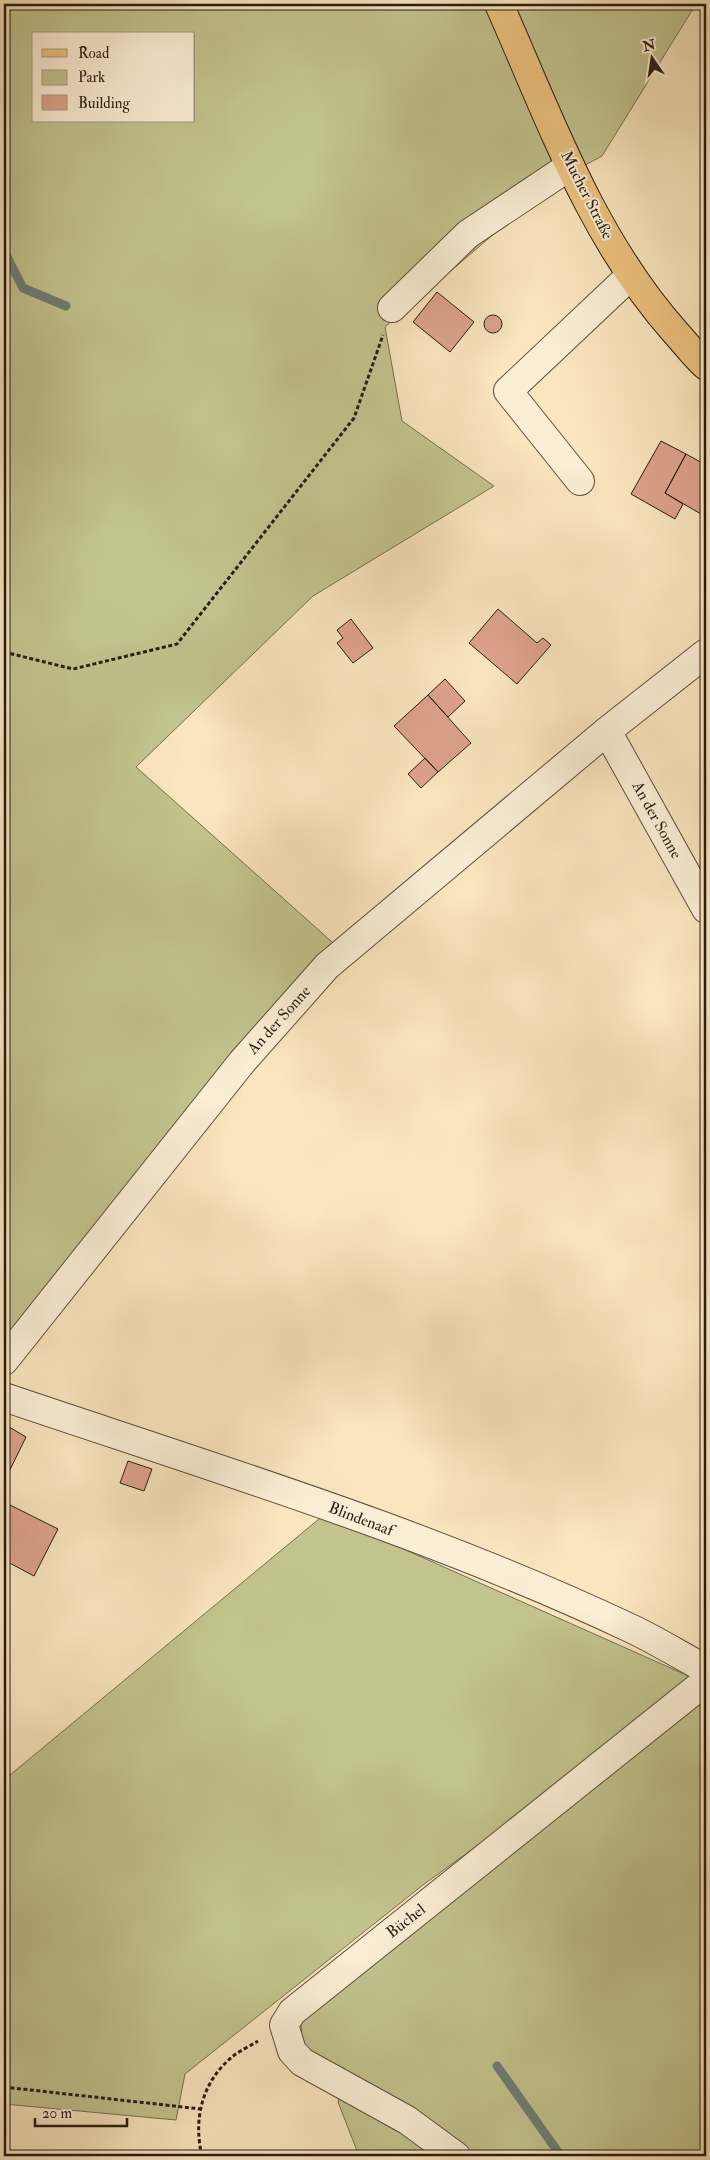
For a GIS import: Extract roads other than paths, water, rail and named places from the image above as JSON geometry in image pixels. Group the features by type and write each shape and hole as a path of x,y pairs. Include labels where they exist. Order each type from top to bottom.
{"main road":[{"name":"Mucher Straße","path":"499,4 570,166 597,220 631,275 662,317 706,366"}],"street":[{"path":"392,308 468,234 570,166"},
{"path":"580,481 508,391 631,275"},
{"name":"An der Sonne","path":"4,1361 242,1062 327,966 607,731 706,653"},
{"name":"An der Sonne","path":"607,731 706,909"},
{"name":"Blindenaaf","path":"4,1397 336,1509 523,1581 631,1628 706,1669"},
{"name":"Büchel","path":"456,2156 407,2120 302,2062 292,2051 284,2025 292,2012 706,1682"}],"waterway":[{"path":"4,251 23,288 66,306"},
{"path":"497,2066 561,2156"}]}
